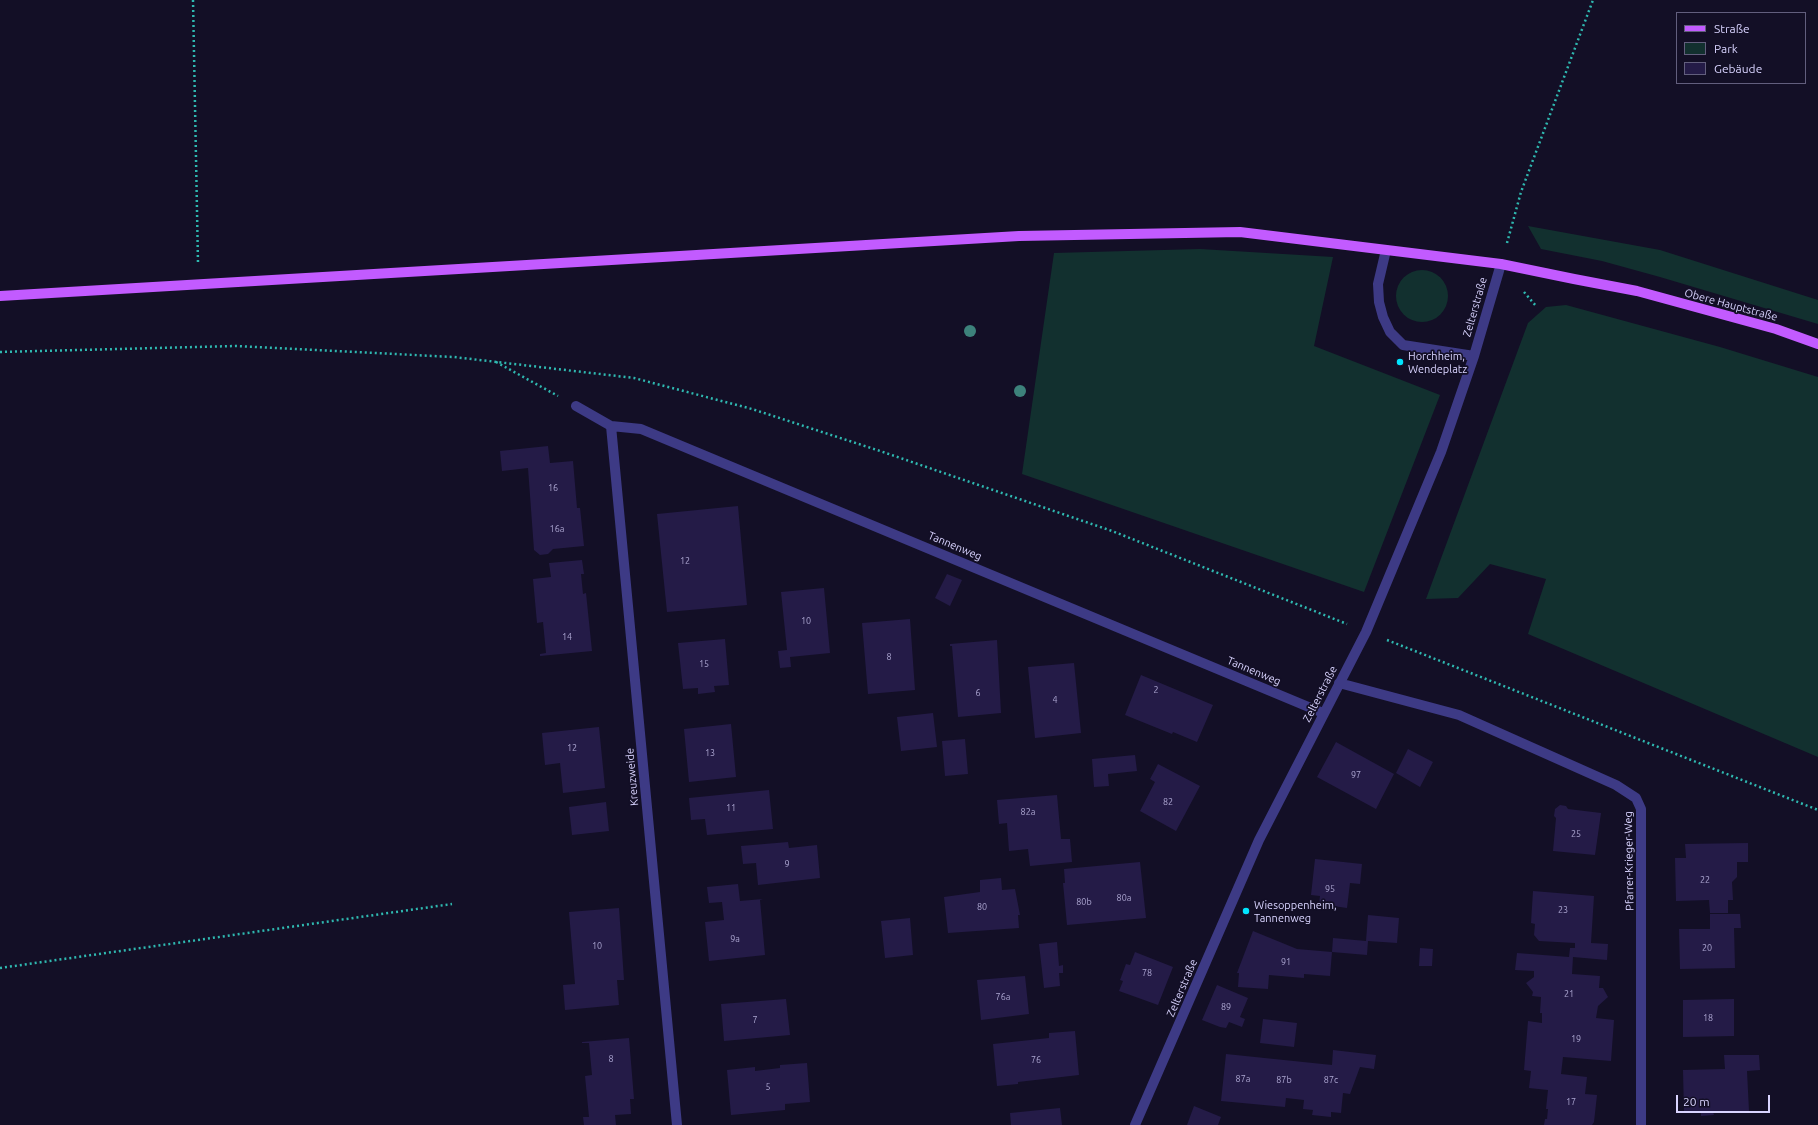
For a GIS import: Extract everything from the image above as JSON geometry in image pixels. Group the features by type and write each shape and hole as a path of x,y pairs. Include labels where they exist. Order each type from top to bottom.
{"main road":[{"name":"Obere Hauptstraße","path":"0,296 1019,236 1240,232 1501,264 1637,291 1776,329 1818,344"}],"street":[{"path":"1386,250 1378,284 1378,302 1390,332 1403,345 1474,356"},
{"name":"Zelterstraße","path":"1135,1125 1259,840 1366,632 1441,452 1474,356 1501,264"},
{"name":"Tannenweg","path":"576,406 611,426 641,429 1323,713"},
{"name":"Kreuzweide","path":"611,426 677,1125"},
{"name":"Pfarrer-Krieger-Weg","path":"1339,683 1459,715 1616,785 1636,798 1641,809 1641,1125"}],"path":[{"path":"193,0 198,284"},
{"path":"1501,264 1521,192 1593,0"},
{"path":"0,352 235,346 454,357 634,378 752,409 880,451 1112,531 1818,810"},
{"path":"493,361 576,406"},
{"path":"0,968 452,904"}],"green space":[{"path":"1528,226 1660,250 1818,300 1818,324 1602,261 1541,249"},
{"path":"1200,249 1333,257 1314,346 1440,395 1364,592 1022,474 1054,253"},
{"path":"1417,270 1427,270 1441,277 1448,291 1448,301 1441,315 1427,322 1417,322 1407,318 1400,311 1396,301 1396,291 1400,281 1407,274"},
{"path":"1566,305 1720,347 1818,377 1818,757 1528,634 1546,579 1490,564 1458,598 1426,599 1528,323 1546,307"}],"building":[{"path":"548,446 550,463 573,461 577,508 580,508 584,546 553,549 548,554 540,555 534,550 528,468 502,471 500,451"},
{"path":"738,506 747,605 667,612 657,514"},
{"path":"582,560 584,574 581,574 583,594 586,593 592,651 540,656 540,654 546,653 543,622 537,623 533,579 551,577 549,563"},
{"path":"947,574 962,580 950,606 935,598"},
{"path":"824,588 830,653 790,657 791,667 780,668 778,651 787,650 781,592"},
{"path":"910,619 915,690 868,694 862,623"},
{"path":"725,639 729,685 714,686 715,692 698,694 698,688 683,689 678,643"},
{"path":"997,640 1001,713 958,717 952,646 950,646 950,644"},
{"path":"1074,663 1081,733 1035,738 1028,667"},
{"path":"1141,675 1213,705 1197,742 1173,732 1172,734 1125,715"},
{"path":"933,713 937,747 901,751 897,717"},
{"path":"731,724 736,777 689,782 684,729"},
{"path":"599,727 605,788 563,793 560,763 545,765 542,733"},
{"path":"965,739 968,774 945,776 942,741"},
{"path":"1336,742 1394,774 1376,809 1317,777"},
{"path":"1408,749 1433,762 1420,787 1396,773"},
{"path":"1135,755 1137,771 1108,774 1109,786 1094,787 1092,759"},
{"path":"1158,764 1200,786 1176,831 1140,811 1155,782 1150,779"},
{"path":"769,790 773,829 707,835 705,819 691,820 689,798"},
{"path":"1057,795 1061,839 1070,839 1072,862 1030,866 1028,849 1009,851 1007,823 999,824 997,800"},
{"path":"606,802 609,831 572,835 569,807"},
{"path":"1560,805 1566,806 1568,809 1601,813 1595,855 1553,851 1556,818 1554,816 1555,809"},
{"path":"788,842 789,848 817,845 820,878 758,885 756,863 743,864 741,846"},
{"path":"1748,843 1748,862 1737,862 1737,877 1732,882 1733,900 1728,900 1728,913 1710,913 1709,900 1676,901 1675,858 1686,858 1685,844"},
{"path":"1315,859 1362,864 1360,884 1350,883 1347,908 1319,904 1320,896 1311,895"},
{"path":"1140,862 1146,918 1067,925 1063,883 1065,883 1064,869"},
{"path":"1001,878 1002,890 1015,889 1020,915 1018,915 1019,928 948,933 944,897 980,892 980,880"},
{"path":"738,884 740,901 763,899 760,900 765,955 709,961 705,922 724,920 722,902 709,903 707,887"},
{"path":"1533,891 1594,896 1591,943 1608,944 1607,960 1573,957 1572,974 1600,976 1599,988 1603,988 1608,997 1598,1006 1596,1018 1614,1020 1611,1061 1563,1057 1561,1074 1587,1077 1585,1094 1597,1095 1594,1122 1592,1125 1544,1125 1545,1119 1547,1119 1548,1109 1546,1109 1548,1090 1529,1088 1531,1071 1524,1070 1528,1021 1542,1023 1542,1013 1540,1013 1541,997 1532,996 1533,992 1526,983 1534,977 1534,971 1515,970 1517,953 1569,957 1570,948 1575,948 1575,943 1539,941 1534,935 1535,924 1531,923"},
{"path":"619,908 624,980 617,980 619,1005 565,1010 563,985 575,984 569,912"},
{"path":"1710,914 1740,914 1741,928 1734,928 1735,968 1680,969 1679,929 1710,929"},
{"path":"1368,915 1399,918 1397,943 1368,941 1367,955 1332,952 1333,938 1366,941"},
{"path":"910,918 913,955 885,958 881,921"},
{"path":"1253,931 1297,949 1332,952 1330,976 1304,974 1304,978 1269,975 1268,989 1238,987 1239,973 1237,973"},
{"path":"1057,942 1059,966 1063,965 1063,973 1059,973 1060,986 1044,988 1039,944"},
{"path":"1420,948 1433,949 1432,966 1419,966"},
{"path":"1135,952 1173,967 1158,1005 1119,991 1123,981 1120,980 1126,964 1130,965"},
{"path":"1025,976 1029,1014 981,1020 977,980"},
{"path":"1217,985 1248,998 1240,1017 1245,1019 1242,1027 1229,1022 1226,1028 1220,1027 1202,1020"},
{"path":"786,999 790,1035 724,1041 721,1004"},
{"path":"1734,999 1734,1036 1683,1037 1683,1000"},
{"path":"1263,1019 1297,1023 1294,1047 1260,1043"},
{"path":"1075,1031 1079,1075 997,1086 993,1044 1049,1038 1049,1033"},
{"path":"629,1038 634,1099 630,1099 631,1114 615,1115 616,1125 584,1125 583,1117 589,1117 585,1076 592,1075 589,1043 582,1042"},
{"path":"1333,1050 1376,1055 1374,1069 1360,1067 1350,1094 1343,1093 1341,1113 1331,1112 1331,1117 1312,1115 1313,1110 1303,1109 1304,1100 1286,1098 1285,1107 1221,1101 1226,1054 1332,1065"},
{"path":"1724,1055 1759,1055 1760,1070 1747,1071 1749,1111 1713,1112 1714,1115 1701,1116 1701,1113 1684,1113 1683,1070 1725,1069"},
{"path":"807,1063 810,1102 785,1104 785,1110 731,1115 727,1070 755,1067 755,1071 780,1068 780,1065"},
{"path":"1194,1106 1221,1117 1218,1125 1187,1125"},
{"path":"1060,1108 1062,1125 1011,1125 1010,1113"}],"place":[{"name":"Horchheim, Wendeplatz","path":"1400,362"},
{"name":"Wiesoppenheim, Tannenweg","path":"1246,911"}]}
